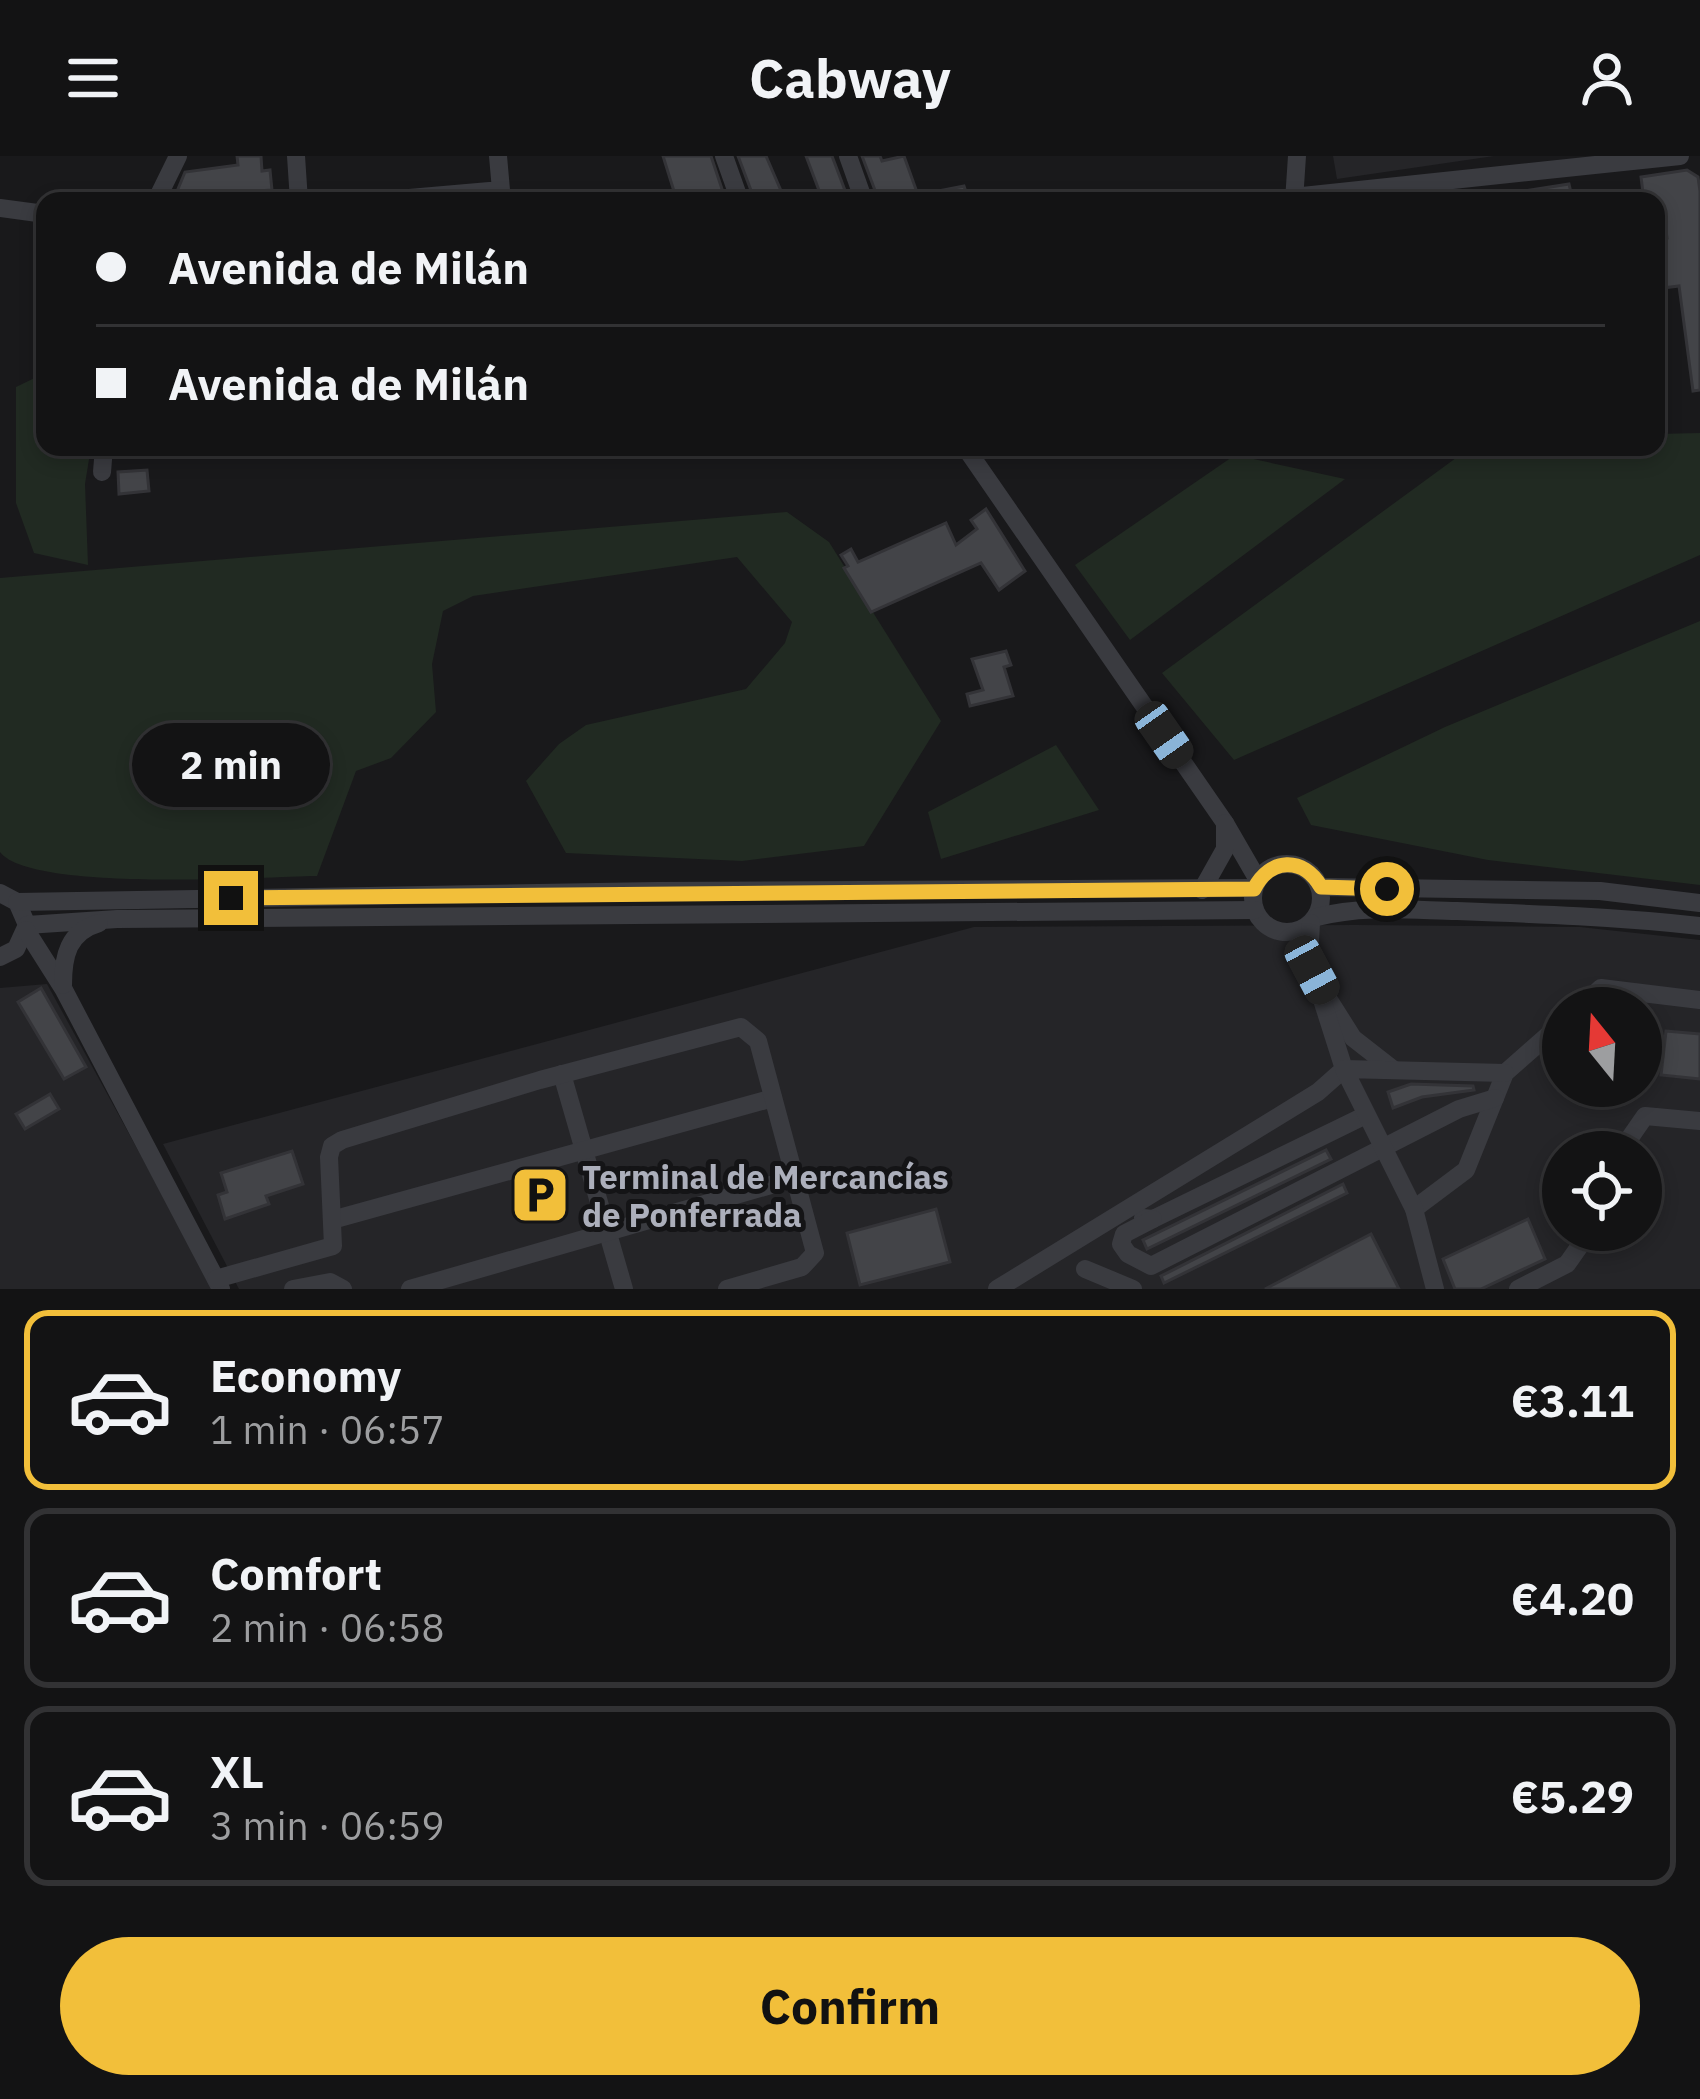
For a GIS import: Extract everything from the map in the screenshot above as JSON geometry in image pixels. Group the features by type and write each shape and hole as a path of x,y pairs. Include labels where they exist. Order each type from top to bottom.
{"street":[{"path":"160,192 178,156"},
{"path":"296,156 298,192"},
{"path":"478,192 501,190 498,156"},
{"path":"724,156 737,192"},
{"path":"848,156 861,192"},
{"path":"1294,192 1297,156"},
{"path":"1503,178 1508,156"},
{"path":"1363,192 1680,156"},
{"path":"0,208 36,213"},
{"path":"102,472 103,456"},
{"path":"971,456 1226,823 1256,884 1255,910 1261,921 1280,932 1311,965 1353,1038 1394,1070"},
{"path":"1202,890 1225,849 1226,823"},
{"path":"1237,841 1274,866 1295,864 1308,870 1321,887 1311,965 1344,1070 1414,1209 1436,1289"},
{"path":"9,897 1202,890 1256,884 1274,866"},
{"path":"0,877 218,1284 333,1246"},
{"path":"1321,887 1600,892 1700,903"},
{"path":"1280,932 1298,931 1346,909 1530,913 1700,926"},
{"path":"59,982 4,956 26,927 117,919 1255,910"},
{"path":"59,982 71,939 88,926 117,919"},
{"path":"1662,995 1700,1000"},
{"path":"342,1287 333,1246 328,1157 342,1140 741,1027 758,1041 815,1252 802,1267 727,1289"},
{"path":"1414,1209 1466,1170 1505,1073 1542,1040"},
{"path":"997,1289 1318,1092 1344,1070 1505,1073"},
{"path":"562,1074 624,1289"},
{"path":"332,1220 773,1098"},
{"path":"1366,1114 1124,1234 1121,1244 1128,1254 1151,1266 1459,1109 1495,1098"},
{"path":"1635,1131 1645,1116 1700,1121"},
{"path":"410,1289 795,1178"},
{"path":"1116,1216 1153,1219"},
{"path":"1076,1242 1092,1289"},
{"path":"1518,1289 1567,1264 1576,1251"},
{"path":"1085,1269 1133,1289"},
{"path":"292,1289 330,1282 342,1287"}],"shaded area":[{"path":"1333,156 1494,156 1337,179"},
{"path":"36,377 36,456 90,456 85,484 88,565 34,553 16,503 16,387"},
{"path":"1700,433 1700,555 1234,760 1162,673 1459,456 1665,456 1665,434"},
{"path":"1234,456 1345,479 1130,640 1075,565"},
{"path":"787,512 829,542 941,721 864,846 742,861 566,853 526,781 559,744 586,725 746,689 785,643 792,622 737,557 473,596 443,611 432,664 436,712 391,758 356,771 317,876 98,877 20,865 0,852 0,578"},
{"path":"1700,621 1700,885 1488,860 1311,825 1297,798 1445,727"},
{"path":"1056,745 1099,810 941,859 928,812"},
{"path":"974,927 1580,927 1700,940 1700,1289 239,1289 163,1144"},
{"path":"47,984 214,1289 0,1289 0,988"}],"building":[{"path":"237,156 261,156 262,171 270,170 272,190 177,192 185,172 238,165"},
{"path":"663,156 711,156 723,192 674,192"},
{"path":"738,156 766,156 782,192 752,192"},
{"path":"806,156 832,156 846,192 820,192"},
{"path":"862,156 880,156 882,161 904,156 917,192 876,192"},
{"path":"1687,170 1698,177 1700,390 1693,391 1679,286 1665,288 1665,192 1643,192 1641,177"},
{"path":"1569,184 1571,192 1519,192"},
{"path":"964,186 966,192 933,192"},
{"path":"147,470 149,491 119,494 118,472"},
{"path":"986,509 1025,571 999,590 981,563 871,612 841,555 851,549 858,562 946,523 956,545 977,529 971,520"},
{"path":"1006,651 1011,665 1004,667 1013,696 970,706 967,694 983,690 972,659"},
{"path":"41,988 86,1067 64,1079 18,1002"},
{"path":"1666,1031 1700,1034 1700,1079 1662,1075"},
{"path":"1411,1084 1473,1086 1474,1090 1422,1097 1393,1108 1388,1092"},
{"path":"50,1094 59,1109 25,1129 16,1114"},
{"path":"1326,1150 1331,1159 1147,1249 1143,1240"},
{"path":"292,1151 303,1184 266,1196 269,1204 225,1219 218,1195 227,1192 221,1173"},
{"path":"1343,1184 1347,1193 1164,1283 1161,1276"},
{"path":"936,1209 950,1262 860,1285 847,1233"},
{"path":"1528,1219 1545,1259 1481,1289 1455,1289 1443,1259"},
{"path":"1371,1234 1399,1289 1265,1289"}],"place":[{"name":"Terminal de Mercancías de Ponferrada","path":"540,1195"}],"route":[{"path":"231,898 1254,889 1264,872 1283,864 1308,870 1321,887 1387,889"}]}
